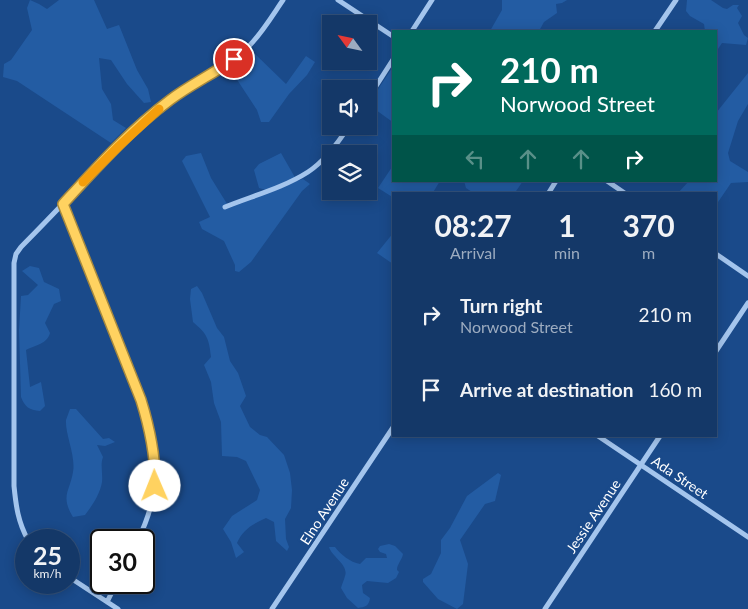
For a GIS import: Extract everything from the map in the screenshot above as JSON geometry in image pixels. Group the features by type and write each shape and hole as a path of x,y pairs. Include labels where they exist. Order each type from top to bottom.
{"street":[{"path":"21,529 15,506 14,486 14,263 16,254 104,160 157,111 249,46 282,0"},
{"path":"338,0 392,36"},
{"path":"413,30 432,0"},
{"path":"657,30 676,0"},
{"path":"377,85 392,61"},
{"path":"225,207 293,180 308,172 327,156 342,135"},
{"path":"608,182 623,192"},
{"path":"63,204 124,356 149,425 155,467 155,486 151,508 142,529"},
{"path":"717,255 748,276"},
{"path":"717,350 748,303"},
{"name":"Elno Avenue","path":"272,609 392,429"},
{"name":"Ada Street","path":"599,437 748,537"},
{"name":"Jessie Avenue","path":"545,609 659,437"},
{"path":"80,584 118,609"},
{"path":"107,602 111,594"}],"shaded area":[{"path":"30,0 47,9 59,0 94,0 107,29 119,25 137,70 148,89 151,102 144,103 127,84 111,60 99,58 102,89 111,104 113,120 126,128 111,143 17,81 3,77 4,64 11,60 32,30 27,8"},
{"path":"502,0 567,0 556,4 557,13 544,22 540,30 491,30 502,10"},
{"path":"687,0 711,0 727,9 733,5 739,5 737,8 742,16 738,23 744,35 748,38 746,45 722,43 717,53 717,30 705,30 704,24 690,16 686,11"},
{"path":"254,53 286,84 306,56 315,62 307,75 289,94 269,122 261,122 257,110 232,72"},
{"path":"392,68 392,122 377,111 377,91"},
{"path":"748,73 748,104 738,121 728,153 730,161 748,172 748,182 731,183 717,204 717,192 679,192 688,182 717,182 717,112"},
{"path":"201,153 211,178 229,207 270,191 259,188 254,170 259,164 281,153 297,181 303,179 310,184 302,191 251,262 239,272 235,271 235,265 224,241 202,229 199,222 210,217 182,161 186,156"},
{"path":"392,167 392,182 439,182 433,192 392,192 392,197 378,188"},
{"path":"464,182 522,182 515,192 472,192 466,188"},
{"path":"392,234 392,263 377,253"},
{"path":"30,266 39,268 44,282 59,289 61,301 54,304 45,323 50,333 49,337 41,344 26,350 30,387 41,382 45,406 40,411 28,407 21,397 19,330 21,296 28,295 38,285 22,271"},
{"path":"197,286 202,293 217,328 224,337 230,361 238,373 246,396 240,406 250,427 260,435 267,437 284,455 290,473 292,490 291,508 285,519 286,539 289,547 287,551 276,541 274,522 266,518 242,534 237,543 244,552 236,558 231,542 223,529 232,516 257,500 260,490 246,461 237,457 222,456 221,422 214,403 211,382 204,365 211,357 209,345 204,333 193,322 190,299 191,289"},
{"path":"70,409 76,409 103,439 109,438 115,442 105,446 97,445 103,457 101,486 95,500 85,515 73,517 66,499 74,466 66,426"},
{"path":"498,473 501,475 495,501 485,504 460,540 468,564 463,604 457,609 438,599 423,582 423,579 431,574 441,553 441,540 450,528 467,496"},
{"path":"389,544 395,546 403,554 397,568 399,572 396,578 388,583 367,581 362,585 363,593 370,598 366,606 358,608 347,598 341,588 346,572 345,568 329,547 335,547 346,558 360,564 366,558 387,558 386,554 378,549 380,546"}],"slow traffic":[{"path":"83,182 159,109"}],"route":[{"path":"155,486 153,447 149,425 141,400 63,204 104,160 157,111 179,94 234,59"}]}
